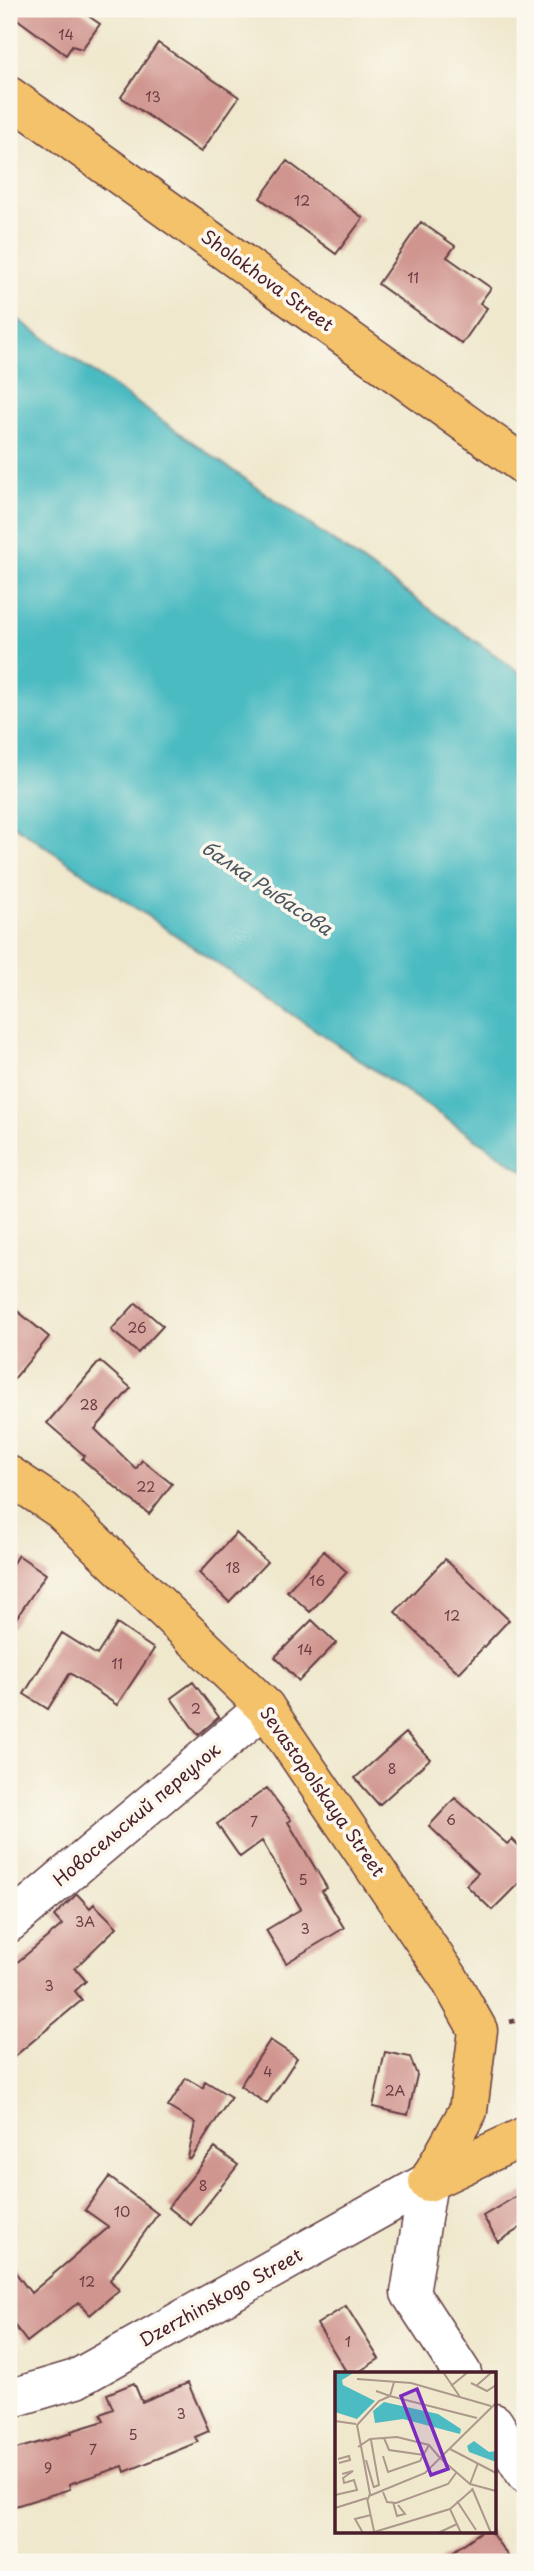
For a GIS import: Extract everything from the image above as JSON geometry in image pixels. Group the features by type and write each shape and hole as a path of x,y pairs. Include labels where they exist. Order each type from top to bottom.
{"main road":[{"name":"Sholokhova Street","path":"9,96 525,466"},
{"name":"Sevastopolskaya Street","path":"9,1475 61,1510 265,1707 449,1978 478,2030 468,2111 428,2182"},
{"path":"428,2182 525,2136"}],"street":[{"name":"Новосельский переулок","path":"9,1923 265,1707"},
{"path":"428,2182 410,2293 461,2372"},
{"name":"Dzerzhinskogo Street","path":"9,2399 76,2379 428,2182"},
{"path":"496,2426 525,2473"}],"water":[{"name":"балка Рыбасова","path":"9,313 525,676 525,1172 9,822"}],"building":[{"path":"9,9 78,9 100,24 82,49 72,46 66,55 9,13"},
{"path":"158,43 239,97 201,152 121,97"},
{"path":"287,161 363,218 336,254 260,198"},
{"path":"421,222 455,246 447,257 491,288 480,303 487,308 462,344 378,284"},
{"path":"136,1303 163,1326 138,1353 111,1330"},
{"path":"9,1304 49,1337 9,1385"},
{"path":"100,1361 131,1388 95,1429 136,1469 142,1460 172,1484 149,1514 82,1459 85,1456 47,1423"},
{"path":"236,1533 267,1562 229,1602 199,1573"},
{"path":"324,1551 347,1572 310,1612 287,1591"},
{"path":"18,1555 46,1574 9,1629 9,1569"},
{"path":"445,1559 509,1620 459,1673 395,1612"},
{"path":"312,1620 336,1643 299,1681 275,1657"},
{"path":"117,1624 154,1649 117,1705 70,1673 48,1709 24,1694 62,1633 97,1655"},
{"path":"193,1682 219,1717 198,1735 171,1698"},
{"path":"406,1733 430,1759 379,1805 355,1778"},
{"path":"267,1788 291,1820 288,1822 327,1888 322,1891 344,1928 286,1963 266,1930 301,1909 262,1841 240,1857 217,1824"},
{"path":"455,1798 507,1844 512,1839 525,1852 525,1877 492,1910 466,1885 478,1873 429,1826"},
{"path":"77,1894 90,1908 94,1904 117,1927 75,1968 86,1981 75,1991 82,2000 9,2061 9,1969 62,1925 54,1916"},
{"path":"270,2040 297,2058 267,2104 240,2086"},
{"path":"385,2052 410,2057 417,2075 408,2115 373,2107"},
{"path":"186,2078 203,2088 205,2081 231,2097 191,2159 188,2158 195,2123 168,2107"},
{"path":"215,2148 238,2165 191,2225 168,2207"},
{"path":"109,2177 158,2214 110,2280 119,2290 90,2315 79,2302 27,2342 9,2318 9,2264 31,2293 109,2227 85,2210"},
{"path":"525,2191 525,2225 498,2242 483,2216"},
{"path":"346,2306 379,2359 359,2372 346,2372 317,2324"},
{"path":"134,2383 142,2402 188,2383 209,2431 195,2437 198,2442 125,2472 123,2466 69,2484 70,2489 9,2508 9,2451 104,2421 101,2414 113,2409 107,2394"},
{"path":"481,2532 491,2532 512,2562 438,2562"}]}
